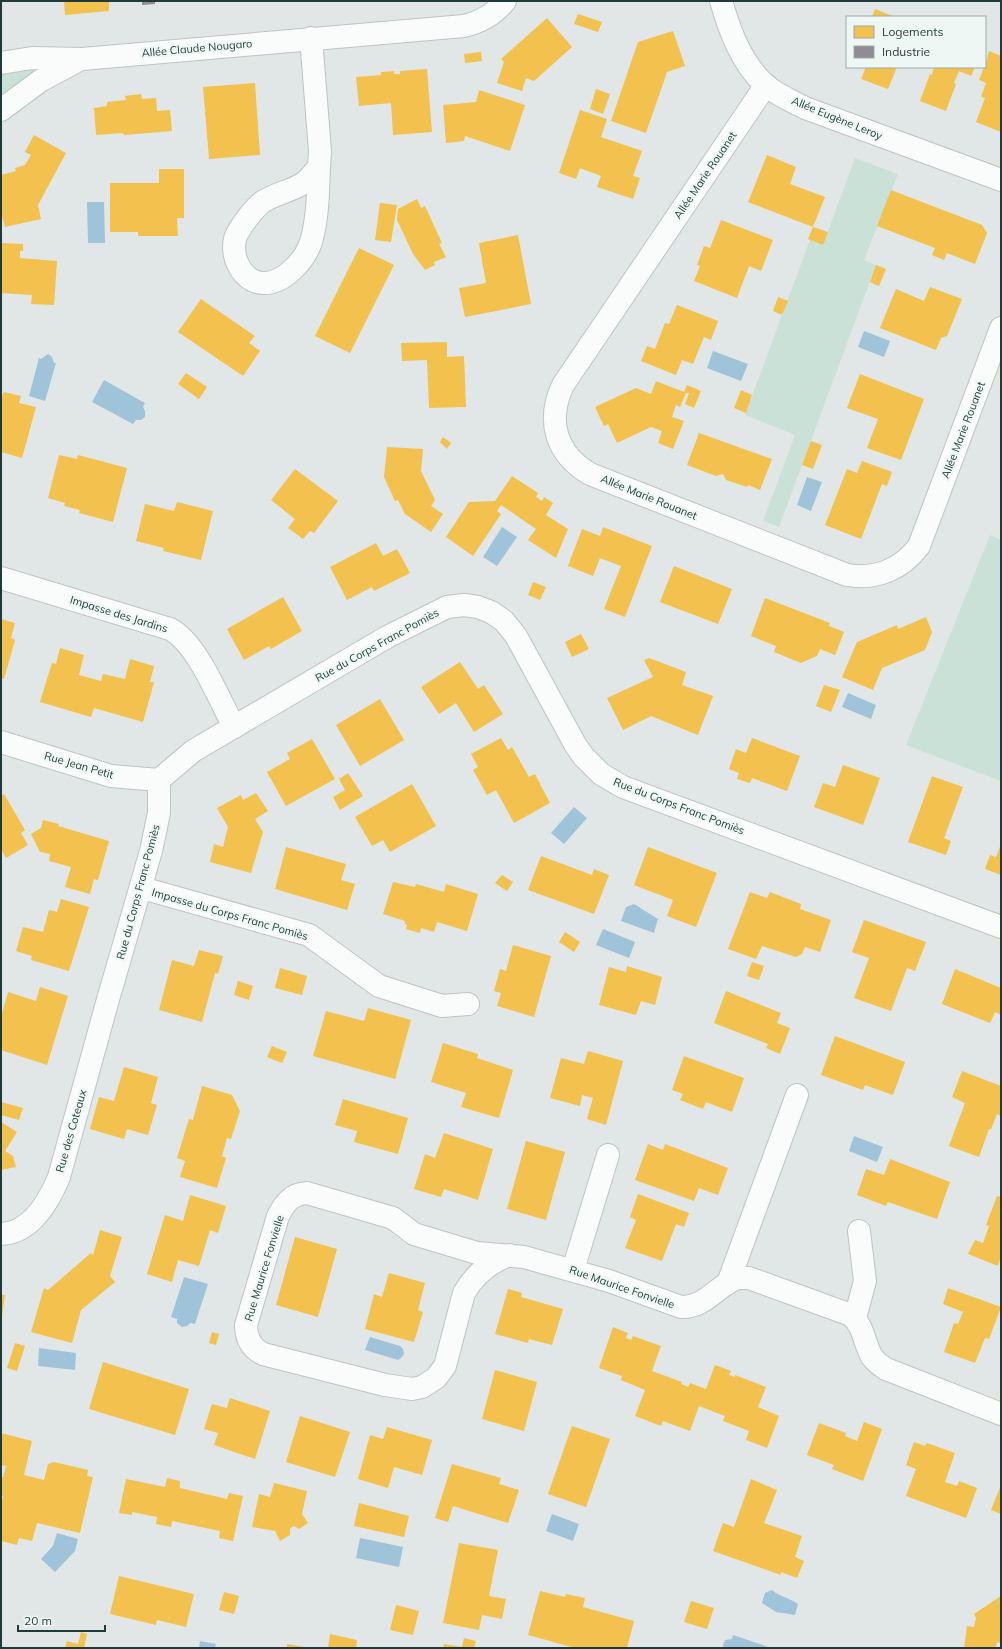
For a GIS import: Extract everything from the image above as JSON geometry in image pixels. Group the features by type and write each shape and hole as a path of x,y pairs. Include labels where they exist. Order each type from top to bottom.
{"street":[{"name":"Allée Claude Nougaro","path":"1,63 32,58 82,59 311,38 464,26 486,18 498,10 505,1"},
{"name":"Allée Eugène Leroy","path":"721,1 726,20 737,47 748,65 766,85 781,96 805,108 1001,180"},
{"path":"311,38 320,151 319,167 316,214 310,244 295,268 287,275 271,282 256,282 242,272 236,260 234,241 238,232 261,203 274,195 304,183 319,167"},
{"name":"Allée Claude Nougaro","path":"1,110 40,81 82,59"},
{"name":"Allée Marie Rouanet","path":"766,85 563,385 555,410 556,428 561,444 570,458 590,474 846,575 864,576 882,574 900,566 919,546 1001,328"},
{"name":"Impasse des Jardins","path":"1,578 170,629 177,633 193,650 234,727"},
{"name":"Rue du Corps Franc Pomiès","path":"107,1003 142,888 159,813 159,780 193,751 387,637 438,610 455,605 478,607 498,616 509,626 576,746 592,766 611,780 631,790 1001,927"},
{"name":"Rue Jean Petit","path":"1,742 111,776 159,780"},
{"name":"Impasse du Corps Franc Pomiès","path":"142,888 309,935 379,986 442,1006 468,1004"},
{"name":"Rue des Coteaux","path":"1,1234 15,1231 26,1224 38,1214 53,1191 59,1177 107,1003"},
{"path":"728,1283 798,1095"},
{"path":"572,1270 608,1155"},
{"name":"Rue Maurice Fonvielle","path":"510,1255 499,1259 482,1270 470,1283 464,1293 445,1366 436,1378 422,1386 412,1389 385,1386 263,1354 253,1347 247,1337 246,1325 278,1216 287,1201 294,1195 300,1193 313,1194 393,1218 414,1234 477,1253 510,1255 524,1257 609,1281 681,1307 688,1307 703,1302 728,1283 738,1278 749,1278 846,1313 855,1318"},
{"path":"859,1231 865,1281 855,1318 863,1333 872,1357 877,1363 886,1369 1001,1414"}],"green space":[{"path":"36,66 42,71 1,101 1,71"},
{"path":"855,158 898,174 864,260 876,265 779,527 763,521 795,435 745,415 810,240 823,245"},
{"path":"990,535 1001,540 1001,781 906,745"}],"water":[{"path":"87,202 104,202 105,243 88,243"},
{"path":"864,331 890,341 884,357 858,347"},
{"path":"713,351 748,364 741,381 707,368"},
{"path":"48,354 52,357 54,363 56,363 45,401 29,396 39,358 41,359"},
{"path":"104,380 145,403 143,407 145,417 141,420 136,420 133,424 92,402"},
{"path":"807,477 822,482 811,511 797,505"},
{"path":"502,527 517,537 497,566 483,557"},
{"path":"848,693 876,705 871,719 842,707"},
{"path":"574,807 587,818 564,844 551,833"},
{"path":"634,904 658,919 654,933 621,921 626,907"},
{"path":"603,929 635,942 629,958 596,945"},
{"path":"854,1136 883,1147 877,1162 849,1151"},
{"path":"184,1277 208,1284 195,1324 190,1323 187,1326 182,1327 177,1323 177,1319 171,1317"},
{"path":"370,1337 400,1346 403,1349 404,1354 398,1360 365,1350"},
{"path":"39,1348 76,1353 75,1370 38,1366"},
{"path":"552,1514 579,1524 573,1541 546,1531"},
{"path":"57,1533 78,1539 75,1551 55,1572 41,1559 53,1546"},
{"path":"360,1538 403,1547 399,1567 356,1558"},
{"path":"772,1590 798,1604 795,1615 776,1612 762,1603 765,1593"},
{"path":"733,1635 771,1648 724,1648 723,1645 725,1640 732,1639"},
{"path":"200,1641 216,1644 215,1648 199,1648"}],"building: Logements":[{"path":"64,1 109,1 109,11 65,15"},
{"path":"875,9 892,16 872,16"},
{"path":"578,14 602,22 598,32 574,24"},
{"path":"547,18 572,47 534,81 526,78 522,91 497,83 504,62 501,59"},
{"path":"673,31 685,66 667,72 646,133 611,121 638,42"},
{"path":"989,51 1001,56 1001,132 976,122 985,98 981,97 986,83 979,80 984,68 986,68"},
{"path":"481,52 482,61 465,63 464,54"},
{"path":"866,68 897,68 888,89 861,79"},
{"path":"934,68 975,68 971,76 959,71 946,111 920,101 930,74 932,75"},
{"path":"427,69 432,132 393,135 391,103 359,106 356,77 381,75 381,72 394,71 394,74 400,74 400,71"},
{"path":"255,83 260,155 209,159 203,87"},
{"path":"596,89 610,94 603,114 590,109"},
{"path":"479,90 525,105 510,151 465,136 464,141 446,143 443,105 476,102"},
{"path":"141,94 142,99 156,98 157,111 170,110 172,131 124,135 123,133 96,135 94,108 107,106 107,102 126,100 125,96"},
{"path":"580,110 607,119 601,137 642,151 633,176 640,178 633,199 597,187 601,176 580,168 576,179 559,173"},
{"path":"34,135 66,153 38,205 41,219 5,227 1,212 1,175 16,171 15,168 25,165 31,155 25,152"},
{"path":"767,155 796,167 790,184 825,197 813,227 748,202"},
{"path":"159,169 184,169 184,218 177,218 178,236 138,236 138,232 110,232 110,183 159,183"},
{"path":"891,190 982,225 987,233 975,264 947,253 944,260 932,255 935,248 877,226"},
{"path":"417,199 421,208 425,206 442,243 439,244 446,257 434,262 435,265 425,270 413,254 397,220 398,209"},
{"path":"380,203 397,205 391,242 375,240"},
{"path":"721,220 773,240 761,271 749,266 737,298 694,281 700,266 697,265 704,246 710,248"},
{"path":"813,227 828,232 823,245 808,239"},
{"path":"518,235 531,304 465,317 459,288 486,283 479,243"},
{"path":"1,243 23,244 23,251 20,251 20,258 57,261 54,305 31,304 32,295 1,293"},
{"path":"359,248 394,265 350,353 315,336"},
{"path":"876,265 886,269 879,286 870,282"},
{"path":"930,287 962,299 947,336 941,338 936,350 880,328 896,289 924,301"},
{"path":"778,297 788,301 782,315 773,311"},
{"path":"201,299 255,336 249,343 260,351 243,376 178,332"},
{"path":"677,305 718,321 711,340 704,337 693,364 682,360 676,375 641,361 647,346 655,349 665,323 669,324"},
{"path":"447,342 447,357 464,356 466,407 429,408 427,360 402,361 401,343"},
{"path":"186,373 207,387 199,399 178,384"},
{"path":"860,374 924,399 901,460 867,448 878,419 847,408"},
{"path":"656,381 684,392 687,385 701,391 694,408 685,404 689,393 686,393 680,407 676,405 672,417 684,421 673,449 658,443 662,431 651,427 617,443 608,424 604,426 595,407 636,388 651,394"},
{"path":"741,390 752,395 746,413 734,408"},
{"path":"4,392 21,396 19,403 36,407 22,458 1,452 1,398"},
{"path":"699,433 772,459 760,490 748,485 747,487 726,480 723,474 716,476 687,465"},
{"path":"443,437 451,443 447,449 440,442"},
{"path":"811,441 822,445 813,469 802,465"},
{"path":"387,447 423,449 421,471 435,500 431,506 443,514 431,532 405,514 398,500 395,501 384,477"},
{"path":"59,455 77,459 78,455 127,468 113,522 79,513 80,510 64,506 65,503 48,498"},
{"path":"862,461 892,472 887,486 882,484 861,539 825,525 847,469 857,473"},
{"path":"295,469 338,501 314,533 310,531 303,539 288,528 295,519 271,500"},
{"path":"512,476 538,493 536,497 542,501 544,497 553,503 546,515 568,529 556,558 528,540 536,529 501,505 497,511 501,514 473,556 446,537 469,502 495,501"},
{"path":"177,502 213,511 201,560 163,551 164,548 136,541 145,504 174,511"},
{"path":"603,527 652,546 625,617 604,609 621,566 600,558 593,576 568,566 582,529 600,536"},
{"path":"376,543 383,556 397,549 410,573 374,591 372,587 347,600 330,567"},
{"path":"674,566 732,589 718,624 660,602"},
{"path":"533,582 546,587 540,600 528,595"},
{"path":"283,597 302,631 271,649 269,646 244,660 227,629"},
{"path":"765,598 830,623 829,626 844,632 835,655 820,649 817,656 801,663 774,652 776,646 751,636"},
{"path":"926,617 932,632 925,650 882,668 873,690 842,677 857,642 897,625 898,629"},
{"path":"1,619 15,623 11,638 15,640 4,679 1,678"},
{"path":"581,634 589,649 572,657 565,642"},
{"path":"60,648 84,655 79,675 101,681 103,674 125,679 130,659 154,666 150,682 154,682 143,722 94,708 91,717 40,702 52,663 56,664"},
{"path":"649,658 686,672 682,685 713,696 698,735 651,716 623,730 607,698 653,677 644,660"},
{"path":"460,662 478,689 484,685 503,714 474,732 456,703 439,714 421,687"},
{"path":"824,685 840,690 831,712 816,706"},
{"path":"380,699 404,740 360,766 336,725"},
{"path":"501,738 508,750 512,747 529,777 535,774 550,803 514,823 496,790 487,795 473,770 478,767 471,754"},
{"path":"752,738 800,756 787,791 752,778 750,783 737,779 739,773 729,769 736,749 746,753"},
{"path":"312,739 335,779 286,806 267,772 290,759 287,753"},
{"path":"843,765 880,778 863,825 814,807 823,783 835,787"},
{"path":"348,773 363,796 340,810 333,797 345,790 339,779"},
{"path":"932,776 963,787 944,838 951,841 946,855 908,842"},
{"path":"412,784 436,826 390,852 383,840 372,846 355,817"},
{"path":"256,793 268,811 255,819 263,832 251,873 210,862 214,844 223,847 228,827 217,808 241,795 243,800"},
{"path":"4,794 25,830 21,833 28,845 6,858 1,849 1,796"},
{"path":"43,820 109,841 98,880 94,879 90,894 65,887 71,867 49,861 50,854 40,852 31,834 41,828"},
{"path":"1001,844 1001,875 985,869 990,855 996,857"},
{"path":"286,847 346,864 341,880 355,884 347,910 275,889"},
{"path":"648,847 717,873 696,927 667,916 673,900 634,885"},
{"path":"541,856 592,875 594,869 609,875 594,914 528,890"},
{"path":"502,875 513,882 507,891 495,883"},
{"path":"393,882 415,887 416,884 444,892 446,884 478,894 467,931 437,922 434,932 421,928 420,933 406,929 407,925 405,924 405,921 383,914"},
{"path":"750,892 767,898 770,892 801,904 800,909 831,920 820,952 805,947 802,954 796,957 762,946 756,959 728,949"},
{"path":"61,899 89,907 69,971 31,960 32,956 16,951 23,927 43,932 49,910 57,912"},
{"path":"864,920 926,942 915,971 907,968 891,1011 854,998 869,958 852,952"},
{"path":"565,932 580,942 574,952 559,942"},
{"path":"513,945 551,956 534,1017 497,1006 501,993 494,991 500,969 506,971"},
{"path":"199,950 223,956 218,974 215,973 202,1022 159,1010 172,960 194,966"},
{"path":"752,962 764,966 759,980 747,976"},
{"path":"627,966 662,977 655,1005 641,1001 636,1015 599,1005 609,967 626,972"},
{"path":"280,968 307,976 302,995 275,988"},
{"path":"955,969 1001,988 1001,1015 995,1012 990,1023 942,1004"},
{"path":"238,981 253,986 249,1000 234,995"},
{"path":"40,987 68,996 47,1065 1,1050 1,1017 8,992 36,1001"},
{"path":"726,991 781,1013 777,1023 790,1028 780,1054 766,1048 768,1044 714,1023"},
{"path":"368,1008 411,1020 395,1079 313,1056 326,1011 364,1021"},
{"path":"835,1036 905,1062 893,1095 865,1085 863,1090 821,1075"},
{"path":"443,1043 478,1054 477,1058 513,1070 499,1118 461,1107 466,1093 431,1082"},
{"path":"272,1046 287,1052 282,1063 267,1057"},
{"path":"588,1051 623,1061 606,1125 587,1119 593,1098 582,1095 580,1106 550,1098 561,1058 584,1064"},
{"path":"684,1056 744,1078 732,1112 706,1102 703,1109 680,1100 683,1094 672,1090"},
{"path":"124,1067 158,1077 151,1103 157,1105 148,1135 127,1129 124,1139 90,1129 99,1097 114,1101"},
{"path":"962,1071 1001,1086 1001,1116 997,1114 991,1129 989,1129 979,1157 949,1146 965,1103 952,1097"},
{"path":"202,1086 232,1095 240,1111 231,1139 227,1138 222,1156 226,1158 217,1188 180,1177 185,1161 177,1158 189,1119 193,1120"},
{"path":"343,1099 408,1118 398,1154 354,1142 357,1131 335,1125"},
{"path":"1,1102 23,1108 19,1120 1,1115"},
{"path":"1,1122 17,1132 5,1151 13,1156 16,1167 1,1170"},
{"path":"444,1133 493,1149 478,1200 444,1189 441,1197 414,1189 425,1154 435,1158"},
{"path":"526,1141 565,1152 546,1220 507,1209"},
{"path":"648,1144 663,1150 665,1144 728,1168 718,1195 699,1188 694,1201 635,1180"},
{"path":"890,1159 950,1182 937,1219 888,1202 886,1206 857,1195 866,1169 884,1175"},
{"path":"638,1194 689,1213 684,1227 676,1224 662,1261 625,1248 636,1220 630,1217"},
{"path":"190,1195 226,1206 218,1233 210,1230 199,1266 178,1260 172,1282 147,1274 165,1215 183,1221"},
{"path":"997,1196 1001,1197 1001,1257 998,1266 968,1254 975,1240 983,1243 989,1226 986,1225"},
{"path":"100,1230 122,1237 110,1276 115,1282 81,1310 72,1343 31,1332 44,1288 48,1290 91,1253 93,1255"},
{"path":"295,1237 337,1249 318,1317 276,1305"},
{"path":"389,1273 425,1283 418,1310 423,1312 414,1342 365,1329 374,1294 382,1297"},
{"path":"948,1288 1001,1307 989,1339 985,1338 975,1363 944,1352 954,1323 958,1324 963,1312 943,1304"},
{"path":"508,1289 522,1293 521,1297 563,1309 552,1345 529,1339 528,1343 495,1334"},
{"path":"1,1295 5,1295 2,1317 1,1317"},
{"path":"613,1327 628,1333 626,1338 631,1340 633,1336 661,1346 652,1371 682,1382 681,1384 688,1387 690,1383 706,1389 715,1365 731,1371 729,1375 735,1377 735,1375 766,1387 758,1407 779,1416 767,1448 746,1440 749,1431 723,1421 725,1416 699,1406 690,1431 663,1421 661,1426 635,1416 645,1390 621,1380 622,1376 599,1368"},
{"path":"212,1332 219,1334 216,1345 209,1343"},
{"path":"15,1343 25,1346 17,1371 7,1368"},
{"path":"103,1362 189,1389 175,1435 89,1409"},
{"path":"495,1370 537,1382 524,1431 482,1419"},
{"path":"230,1398 270,1411 255,1459 214,1445 218,1433 204,1429 212,1404 227,1408"},
{"path":"300,1416 350,1432 335,1477 286,1462"},
{"path":"864,1422 882,1429 863,1481 832,1469 834,1465 807,1455 819,1423 846,1433 845,1436 857,1441"},
{"path":"572,1426 610,1439 586,1507 548,1494"},
{"path":"387,1427 432,1440 422,1475 394,1467 388,1488 358,1479 370,1435 383,1439"},
{"path":"1,1433 32,1441 24,1475 44,1480 48,1464 54,1462 88,1470 87,1476 93,1477 80,1533 37,1523 32,1541 19,1538 17,1545 1,1541 1,1505 3,1496 1,1495 1,1478 3,1477 6,1466 1,1465"},
{"path":"914,1442 925,1446 927,1443 955,1453 945,1482 957,1486 959,1481 977,1488 966,1518 906,1496 916,1469 906,1465"},
{"path":"452,1464 501,1478 499,1484 519,1490 508,1523 453,1506 448,1522 435,1518"},
{"path":"167,1478 180,1481 180,1488 227,1499 229,1493 243,1496 233,1541 219,1538 220,1531 172,1521 171,1527 156,1524 157,1517 132,1512 132,1515 119,1513 126,1479 165,1487"},
{"path":"751,1479 777,1490 764,1523 802,1536 795,1557 804,1561 797,1578 781,1572 781,1575 713,1551 723,1523 734,1527"},
{"path":"274,1483 307,1491 302,1514 308,1523 299,1529 294,1526 290,1528 290,1535 280,1541 275,1531 252,1527 259,1494 270,1497"},
{"path":"1001,1485 1001,1514 991,1510"},
{"path":"359,1503 409,1516 404,1537 354,1526"},
{"path":"459,1543 498,1550 489,1596 506,1599 502,1619 482,1615 479,1630 443,1623"},
{"path":"119,1576 194,1594 186,1627 157,1620 156,1625 110,1614"},
{"path":"540,1591 565,1597 566,1594 585,1598 583,1607 634,1621 627,1648 575,1648 528,1635"},
{"path":"224,1592 239,1596 234,1614 219,1610"},
{"path":"1001,1596 1001,1643 997,1642 996,1648 964,1648 967,1626 974,1627 976,1618 974,1614"},
{"path":"691,1601 714,1608 707,1629 684,1622"},
{"path":"396,1605 419,1611 413,1635 390,1630"},
{"path":"81,1632 87,1634 84,1648 65,1648 67,1641 78,1644"},
{"path":"330,1634 357,1640 356,1648 328,1648"},
{"path":"464,1638 476,1641 474,1648 443,1648 444,1644 462,1647"},
{"path":"287,1644 304,1647 304,1648 287,1648"}],"building: Industrie":[{"path":"142,1 155,1 155,4 142,5"}]}
